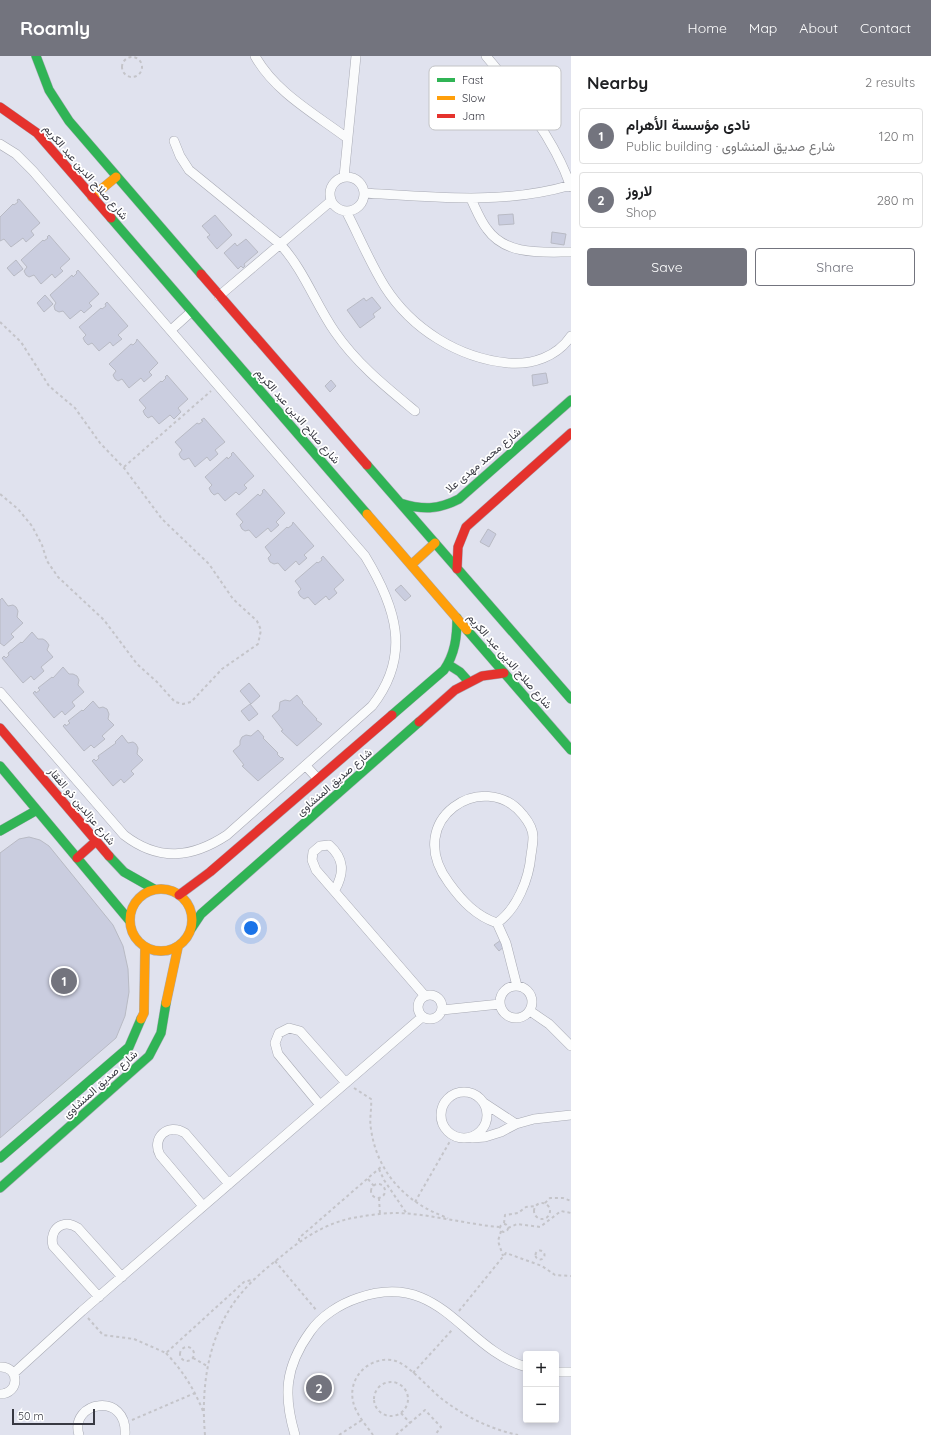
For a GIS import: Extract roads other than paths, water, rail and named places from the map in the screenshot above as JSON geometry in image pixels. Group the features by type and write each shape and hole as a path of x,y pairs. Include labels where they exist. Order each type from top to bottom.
{"street":[{"name":"شارع صلاح الدين عبد الكريم","path":"36,56 48,89 62,112 219,296 571,700"},
{"path":"255,56 261,67 279,87 347,138"},
{"path":"344,177 356,56"},
{"path":"486,56 495,66"},
{"name":"شارع صلاح الدين عبد الكريم","path":"0,107 37,133 571,750"},
{"path":"364,193 471,199 542,194 571,186 557,156 542,130"},
{"path":"174,142 180,156 189,170 280,244 298,266 323,314 348,350 377,380 416,411"},
{"path":"0,144 16,154 33,170 365,556 381,585 392,612 396,637 394,663 385,686 379,697 363,715 236,827 217,841 185,853 165,854 154,852 143,848 124,836 0,692"},
{"path":"92,197 116,177"},
{"path":"344,177 351,177 357,180 364,193 360,204 352,210 346,210 337,208 331,200 330,190 335,181 344,177"},
{"path":"471,199 487,229 496,239 507,246 520,250 571,252"},
{"path":"219,296 331,200"},
{"path":"346,210 385,286 398,305 414,322 432,336 452,347 474,356 496,362 518,364 537,361 553,354 567,342 571,336"},
{"path":"170,330 191,312"},
{"name":"شارع محمد مهدى علا","path":"400,503 415,508 430,509 445,506 459,499 571,400"},
{"path":"457,569 459,540 466,527 571,433"},
{"path":"411,565 435,543"},
{"name":"شارع صديق المنشاوى","path":"179,895 210,872 449,665 456,648 457,618"},
{"path":"449,665 460,672 469,682"},
{"name":"شارع صديق المنشاوى","path":"191,929 201,914 456,690 482,676 504,673"},
{"name":"شارع عزالدين ذو الفقار","path":"0,728 124,872 154,889"},
{"path":"0,766 129,920 134,936 145,948 156,952 168,951 178,947 186,939 191,929 192,916 188,904 179,895 163,889 154,889 144,893 136,900 131,910 129,920"},
{"path":"306,766 318,779"},
{"path":"497,923 512,910 523,886 531,858 533,836 528,822 520,811 508,802 494,798 478,797 464,801 451,809 441,820 435,834 434,849 437,863 453,888 473,911 484,919 497,923 506,943 517,986"},
{"path":"0,831 37,810"},
{"path":"77,858 96,841"},
{"path":"335,890 342,878 340,860 336,851 329,845 320,846 314,852 312,860 316,870 335,890 425,996"},
{"name":"شارع صديق المنشاوى","path":"0,1188 133,1072 149,1056 161,1033 170,981 178,947"},
{"name":"شارع صديق المنشاوى","path":"0,1158 129,1046 144,1013 145,948"},
{"path":"517,986 527,990 531,994 533,1000 530,1011 522,1017 511,1017 502,1010 500,999 506,989 517,986"},
{"path":"425,996 436,997 442,1002 442,1010 434,1019 422,1017 417,1010 417,1006 421,998 425,996"},
{"path":"442,1010 500,1004"},
{"path":"530,1011 569,1041"},
{"path":"14,1373 82,1311 422,1017"},
{"path":"320,1105 275,1049 276,1038 279,1033 289,1028 300,1031 346,1083"},
{"path":"516,1124 484,1103 476,1095 466,1092 455,1093 446,1099 441,1108 440,1119 445,1129 453,1136 469,1138 485,1137 501,1132 516,1124 534,1119 571,1115"},
{"path":"469,1138 479,1133 485,1124 487,1114 484,1103"},
{"path":"203,1206 160,1155 158,1141 163,1133 176,1129 185,1133 229,1184"},
{"path":"99,1297 53,1246 52,1235 58,1226 68,1224 78,1228 122,1277"},
{"path":"295,1435 289,1415 287,1391 290,1369 298,1349 311,1330 323,1318 346,1302 368,1294 391,1292 414,1295 436,1304 457,1319 497,1354 523,1366"},
{"path":"0,1367 7,1367 14,1373 16,1382 8,1392 0,1394"},
{"path":"559,1372 571,1372"},
{"path":"79,1435 78,1430 80,1418 88,1409 98,1405 110,1406 120,1413 126,1423 125,1435"}],"place":[{"name":"نادى مؤسسة الأهرام","path":"64,981"},
{"name":"لاروز","path":"319,1388"}]}
